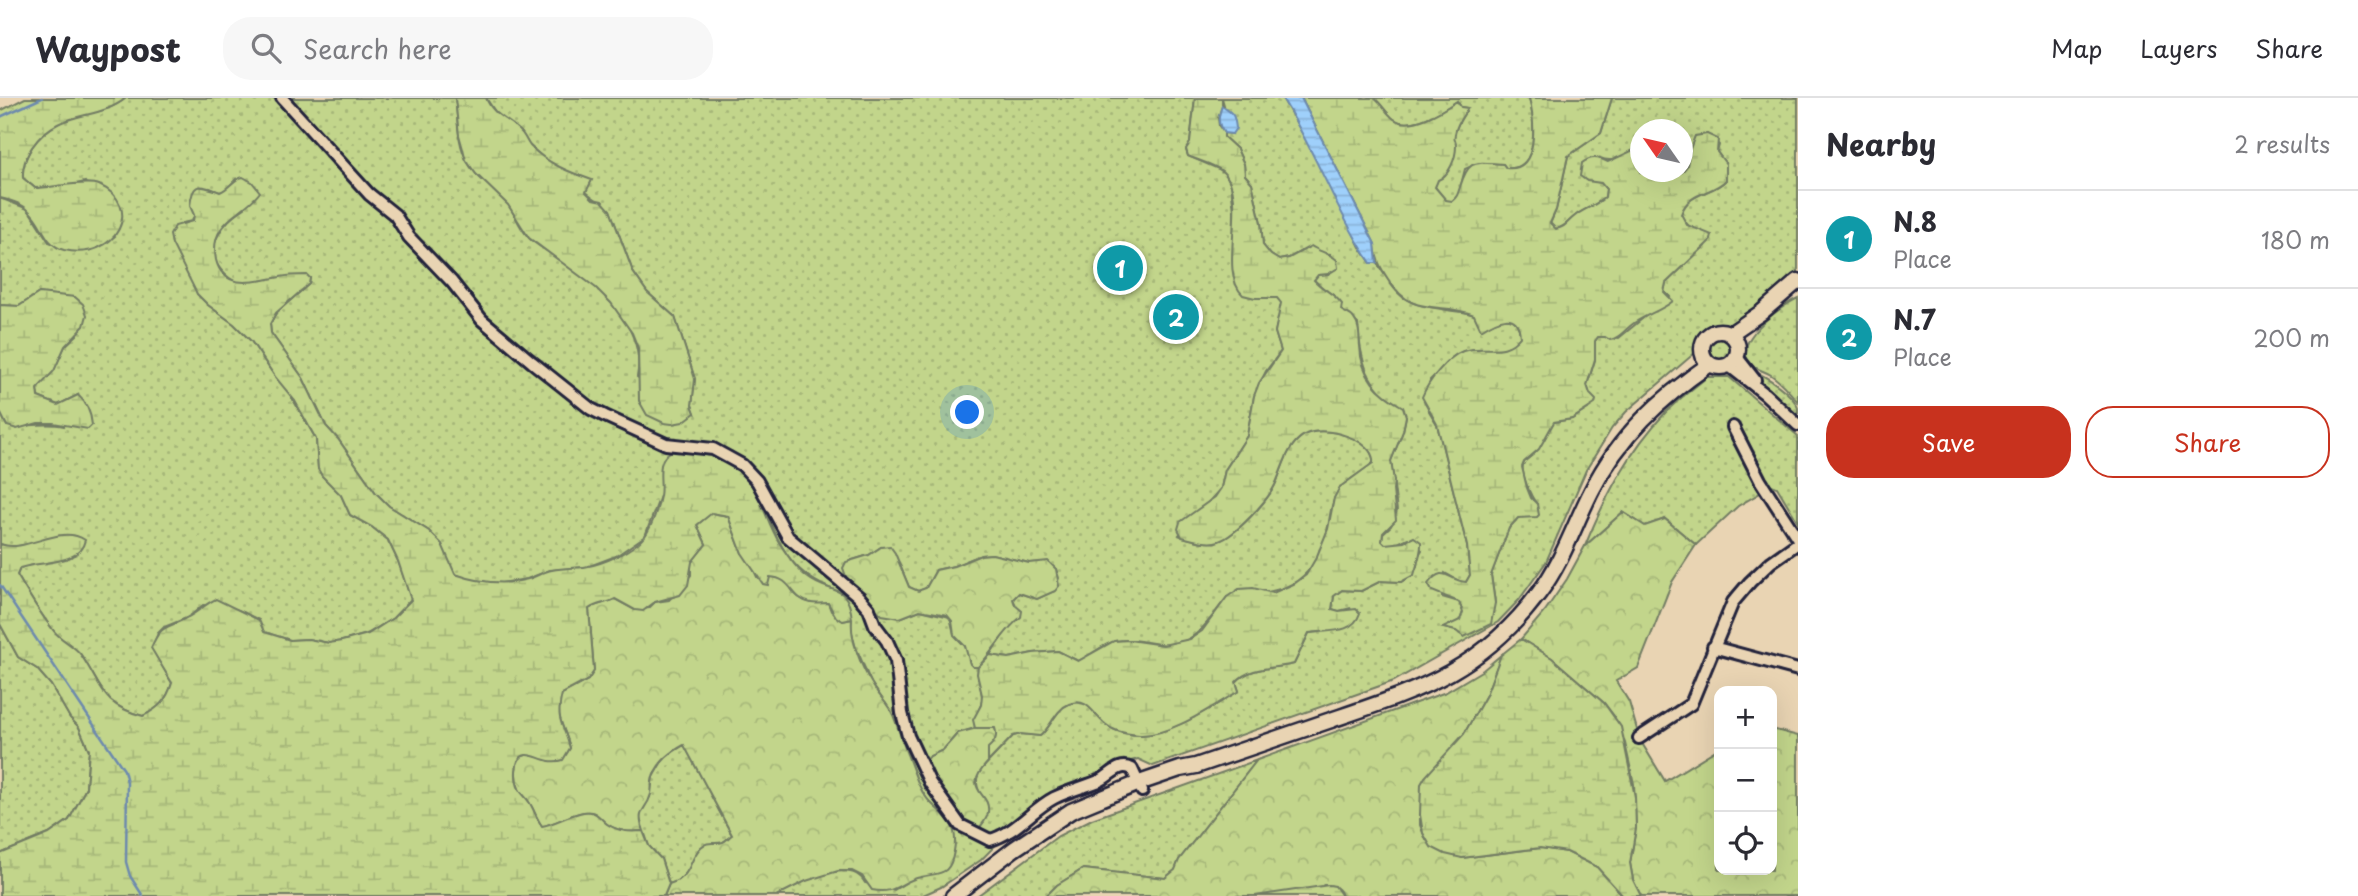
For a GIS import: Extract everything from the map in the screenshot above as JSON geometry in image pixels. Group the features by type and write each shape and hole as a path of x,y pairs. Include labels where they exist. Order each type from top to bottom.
{"main road":[{"path":"1707,359 1721,367 1762,312 1798,281"},
{"path":"1707,359 1704,341 1711,333 1721,331 1733,349"},
{"path":"953,896 1014,849 1091,801 1184,774 1196,766 1409,694 1476,658 1513,624 1538,595 1564,554 1592,490 1612,455 1645,415 1707,359"}],"street":[{"path":"282,98 369,194 395,215 410,237 452,282 482,320 532,362 591,409 666,444 713,449 741,465 757,481 788,537 858,596 869,609 875,625 897,661 902,713 908,736 930,783 960,825 990,839 1002,837 1053,799 1102,780 1120,767 1127,766 1132,769 1140,787"},
{"path":"1733,349 1765,394 1798,425"},
{"path":"1639,738 1690,706 1728,611 1740,593 1771,562 1798,541 1759,480 1733,427"},
{"path":"1713,647 1798,670"}],"green space":[{"path":"25,98 126,98 102,111 54,126 32,147 24,166 23,178 35,188 93,184 113,194 120,205 122,218 119,230 98,248 83,251 57,247 26,208 0,198 0,111"},
{"path":"126,98 455,98 461,147 471,167 508,204 531,240 591,283 617,310 635,342 637,377 695,413 692,405 695,379 675,317 647,292 633,272 610,210 586,192 588,186 542,157 528,144 521,132 498,116 486,98 1195,98 1190,143 1186,150 1188,156 1221,170 1227,176 1231,185 1234,211 1233,271 1255,298 1277,298 1282,303 1275,332 1281,351 1266,371 1254,396 1247,436 1225,470 1221,488 1179,535 1203,542 1215,542 1232,534 1269,495 1292,447 1311,432 1333,432 1357,440 1372,454 1373,463 1339,490 1331,508 1320,552 1302,577 1277,590 1227,597 1200,631 1182,642 1172,644 1116,641 1078,661 1058,651 1009,658 990,655 1021,616 1013,599 1019,593 1037,599 1054,591 1059,578 1056,569 1042,562 1029,563 992,554 981,555 936,570 926,588 918,591 909,587 898,561 881,547 869,555 852,560 889,615 900,618 920,610 950,617 954,634 965,646 973,667 978,667 982,701 975,728 958,733 943,750 930,756 931,773 945,796 980,827 987,811 978,789 978,773 1013,736 1040,736 1064,706 1077,702 1088,706 1107,725 1126,734 1164,731 1239,691 1236,682 1248,673 1294,664 1309,633 1320,632 1351,608 1339,611 1332,609 1334,596 1342,590 1361,591 1381,581 1401,582 1417,566 1417,558 1422,550 1408,538 1396,544 1385,544 1382,541 1383,533 1391,526 1397,511 1391,461 1406,416 1384,395 1370,376 1362,355 1358,324 1340,310 1335,296 1314,280 1318,275 1328,274 1330,254 1301,251 1279,260 1263,245 1252,183 1245,175 1244,164 1237,149 1223,136 1224,133 1232,134 1222,98 1282,98 1317,159 1360,247 1371,263 1377,263 1404,298 1420,305 1475,315 1481,329 1506,319 1516,322 1519,328 1520,337 1514,344 1501,349 1472,349 1459,353 1430,380 1429,411 1437,424 1467,546 1470,575 1466,582 1461,582 1445,573 1442,597 1459,602 1463,612 1460,621 1444,628 1456,631 1495,603 1491,575 1509,528 1537,504 1524,477 1524,463 1536,452 1554,422 1572,419 1588,409 1590,394 1587,385 1595,360 1595,341 1599,336 1619,338 1670,296 1664,292 1666,283 1705,246 1681,214 1689,201 1726,180 1726,164 1717,152 1719,145 1707,134 1695,137 1693,142 1693,119 1630,119 1630,153 1611,160 1600,158 1593,181 1601,183 1606,189 1605,197 1564,226 1555,229 1550,224 1556,210 1568,156 1601,133 1612,98 1798,98 1798,271 1732,328 1714,327 1704,333 1696,352 1626,412 1612,428 1586,470 1546,562 1519,600 1498,622 1394,681 1153,766 1138,759 1112,766 1034,806 981,860 941,887 921,896 776,896 809,879 836,872 858,875 865,883 894,890 922,876 953,826 926,798 919,786 891,711 871,683 855,645 852,619 843,593 820,584 803,573 791,560 744,475 660,496 645,536 616,556 587,567 550,570 527,579 501,583 474,581 455,574 429,531 389,506 376,493 326,426 303,378 271,333 270,324 276,313 309,284 310,278 239,283 225,274 216,261 214,252 218,235 237,213 245,208 236,179 226,190 220,192 210,188 192,221 182,223 197,294 251,341 276,378 285,386 316,439 318,469 322,476 341,495 350,515 388,540 411,599 393,618 367,634 329,643 308,639 290,640 264,632 246,613 221,606 203,605 189,617 164,627 158,633 152,648 172,683 158,707 143,716 118,706 104,693 81,655 53,630 17,575 20,568 75,555 25,545 10,547 0,544 0,412 7,426 64,426 78,395 58,405 38,397 37,388 54,370 65,346 77,335 75,298 39,293 19,306 0,305 0,198 28,209 49,242 84,250 98,247 115,236 85,182 35,188 23,178 23,170 32,147 54,125 115,105"},
{"path":"455,98 486,98 493,109 521,132 530,146 544,158 592,180 586,192 593,199 602,201 610,210 633,272 647,292 675,317 695,379 692,405 695,413 683,422 664,423 647,415 639,401 638,348 632,333 611,303 596,288 529,238 508,205 476,174 466,160 459,135"},
{"path":"1195,98 1222,98 1219,126 1224,137 1237,149 1244,164 1245,175 1252,183 1263,245 1271,255 1279,260 1289,258 1311,246 1337,260 1338,268 1328,274 1318,275 1314,280 1342,304 1341,310 1356,322 1361,357 1367,375 1379,390 1403,407 1406,416 1391,461 1396,520 1383,533 1382,541 1385,544 1404,542 1414,537 1421,542 1414,575 1401,582 1381,581 1361,591 1342,590 1334,596 1332,609 1356,609 1360,613 1352,625 1339,630 1309,633 1294,664 1248,673 1236,682 1239,691 1177,726 1151,734 1125,733 1107,726 1085,704 1075,702 1064,706 1040,736 1013,736 988,762 988,748 995,739 995,728 975,728 973,720 981,705 982,695 978,667 990,655 1009,658 1058,651 1078,661 1114,641 1129,640 1163,645 1190,639 1202,631 1227,597 1239,589 1253,588 1273,593 1294,584 1306,575 1328,529 1334,498 1340,487 1373,463 1372,454 1357,441 1335,433 1312,432 1298,439 1293,445 1266,499 1226,538 1206,542 1182,537 1178,529 1180,522 1215,497 1221,488 1225,470 1247,436 1259,383 1281,351 1275,332 1281,303 1277,298 1243,295 1236,284 1232,269 1234,197 1230,182 1222,171 1188,156 1186,149 1190,143"},
{"path":"1301,98 1374,98 1394,119 1409,123 1426,118 1457,101 1461,107 1468,108 1456,130 1456,151 1451,166 1435,187 1446,200 1452,201 1458,194 1463,177 1470,166 1486,163 1503,164 1506,168 1517,167 1525,162 1530,153 1533,130 1529,98 1612,98 1601,133 1568,156 1556,210 1550,223 1556,229 1605,197 1606,189 1601,183 1587,181 1580,176 1582,163 1588,159 1598,158 1608,162 1630,152 1630,182 1693,182 1693,141 1695,136 1707,134 1718,139 1717,152 1726,164 1726,180 1689,201 1681,214 1687,225 1712,235 1711,240 1666,283 1664,292 1673,301 1634,323 1616,338 1610,340 1598,337 1587,385 1596,400 1595,404 1572,419 1554,422 1539,449 1524,462 1522,467 1527,488 1537,504 1539,515 1518,518 1509,528 1491,575 1495,603 1491,624 1464,637 1456,631 1443,628 1460,620 1463,612 1459,602 1432,591 1428,584 1442,574 1466,582 1470,575 1467,546 1437,424 1422,397 1439,371 1457,354 1471,349 1507,347 1520,337 1519,328 1516,322 1506,319 1481,330 1474,315 1428,307 1407,300 1398,292 1381,267 1375,244"},
{"path":"1374,98 1529,98 1533,130 1530,153 1525,162 1517,167 1506,168 1503,164 1479,163 1465,169 1458,197 1446,201 1435,187 1458,124 1467,108 1461,107 1457,101 1426,118 1409,123 1391,117"},
{"path":"243,177 252,182 260,192 225,224 219,233 215,252 220,270 226,277 242,282 293,275 307,275 310,278 309,284 276,313 270,324 271,333 303,378 326,426 376,493 389,506 429,531 442,544 455,574 491,582 519,581 549,571 592,565 625,552 640,542 652,522 660,496 661,465 666,455 676,450 688,449 716,457 740,471 752,486 775,536 795,566 816,583 837,591 847,599 852,619 843,621 836,617 828,603 804,601 778,578 770,577 768,585 763,584 742,553 728,516 712,513 697,525 706,544 692,562 688,585 680,595 655,602 643,611 635,610 615,599 589,609 594,671 588,680 562,694 560,703 560,717 570,748 563,760 546,760 530,755 522,757 516,769 518,785 542,826 589,812 616,829 643,831 649,846 661,859 669,884 664,896 0,896 0,854 49,834 69,820 86,788 89,750 79,727 70,718 51,685 37,669 18,657 0,624 0,544 21,545 65,535 85,540 75,555 20,568 17,575 48,624 81,655 110,700 129,712 143,716 162,703 172,683 151,648 158,634 216,599 259,620 264,632 290,640 308,639 329,643 368,634 393,618 411,600 388,540 350,515 341,495 322,476 318,469 316,439 295,401 251,341 197,294 172,244 170,235 175,226 193,221 194,215 190,206 196,188 203,187 220,192"},
{"path":"39,293 75,297 83,304 87,315 84,326 65,346 54,371 37,389 38,397 58,405 78,395 90,412 92,425 88,429 38,423 17,429 7,426 0,412 0,305 19,306"},
{"path":"1798,298 1798,402 1778,381 1752,365 1746,356 1746,347 1751,337 1769,317"},
{"path":"1720,336 1729,340 1733,349 1729,358 1720,362 1711,358 1707,349 1711,340"},
{"path":"1753,371 1772,381 1791,397 1798,408 1798,420 1769,392"},
{"path":"1707,377 1729,377 1798,436 1798,522 1777,487 1769,484 1738,425 1728,430 1760,493 1738,506 1696,545 1665,519 1645,526 1623,512 1585,546 1610,492 1641,442 1671,407"},
{"path":"1623,512 1645,526 1665,519 1696,545 1672,582 1638,668 1616,681 1629,702 1640,740 1665,781 1714,751 1714,875 1777,875 1777,730 1798,736 1798,896 1641,896 1633,880 1630,863 1636,828 1634,784 1625,743 1614,716 1604,703 1552,658 1521,639 1545,611 1585,546"},
{"path":"711,513 728,516 742,553 749,559 757,577 781,578 800,598 809,602 828,603 831,611 843,621 852,619 860,661 874,688 893,715 919,785 924,795 944,815 953,829 954,851 950,865 944,872 914,879 887,891 872,890 862,876 852,871 838,871 806,881 776,896 664,896 669,884 686,873 701,847 723,842 732,835 684,745 666,758 655,772 649,800 641,814 643,831 616,829 589,812 582,812 548,825 542,826 540,823 519,789 517,764 526,755 551,761 562,760 570,748 560,717 559,703 561,694 588,680 594,671 589,609 615,599 635,610 669,600 691,575 691,562 706,544 697,525"},
{"path":"890,546 909,587 918,591 926,588 936,570 992,554 1029,563 1048,561 1056,569 1059,586 1055,591 1037,599 1019,593 1013,599 1022,611 1021,617 978,667 973,667 965,646 954,635 952,621 947,615 920,610 900,618 882,615 848,582 843,568 846,562 869,555 881,547"},
{"path":"0,624 18,657 37,669 51,685 70,718 79,727 89,750 86,788 69,820 49,834 0,854"},
{"path":"1521,639 1552,658 1604,703 1621,727 1635,797 1636,828 1630,863 1633,880 1641,896 1623,896 1597,867 1567,852 1540,848 1462,858 1431,847 1423,833 1420,815 1421,784 1464,734 1486,695 1501,655"},
{"path":"1501,655 1486,695 1451,751 1420,815 1420,825 1426,840 1462,858 1541,848 1567,852 1597,867 1623,896 1342,896 1336,888 1325,885 1332,890 1257,896 1046,896 1057,885 1083,869 1165,878 1175,870 1179,860 1257,760 1446,692 1483,670"},
{"path":"985,726 995,728 996,733 988,762 980,772 976,785 988,805 987,816 980,827 972,826 956,812 941,791 926,761 943,750 958,733"},
{"path":"684,744 732,835 722,843 699,849 685,875 669,884 661,859 649,846 640,819 641,810 650,797 653,777 664,758"},
{"path":"1257,760 1179,860 1175,870 1165,878 1083,869 1057,885 1046,896 977,896 1058,836 1092,819"},
{"path":"1335,886 1342,896 1255,896"}],"water":[{"path":"1282,98 1301,98 1375,244 1377,263 1371,263 1358,243"},
{"path":"1222,106 1234,117 1236,128 1232,134 1224,133 1220,126"}],"waterway":[{"path":"0,117 42,98"},
{"path":"0,585 124,770 127,782 126,862 130,876 143,896"}],"place":[{"name":"N.8","path":"1120,268"},
{"name":"N.7","path":"1176,317"}]}
